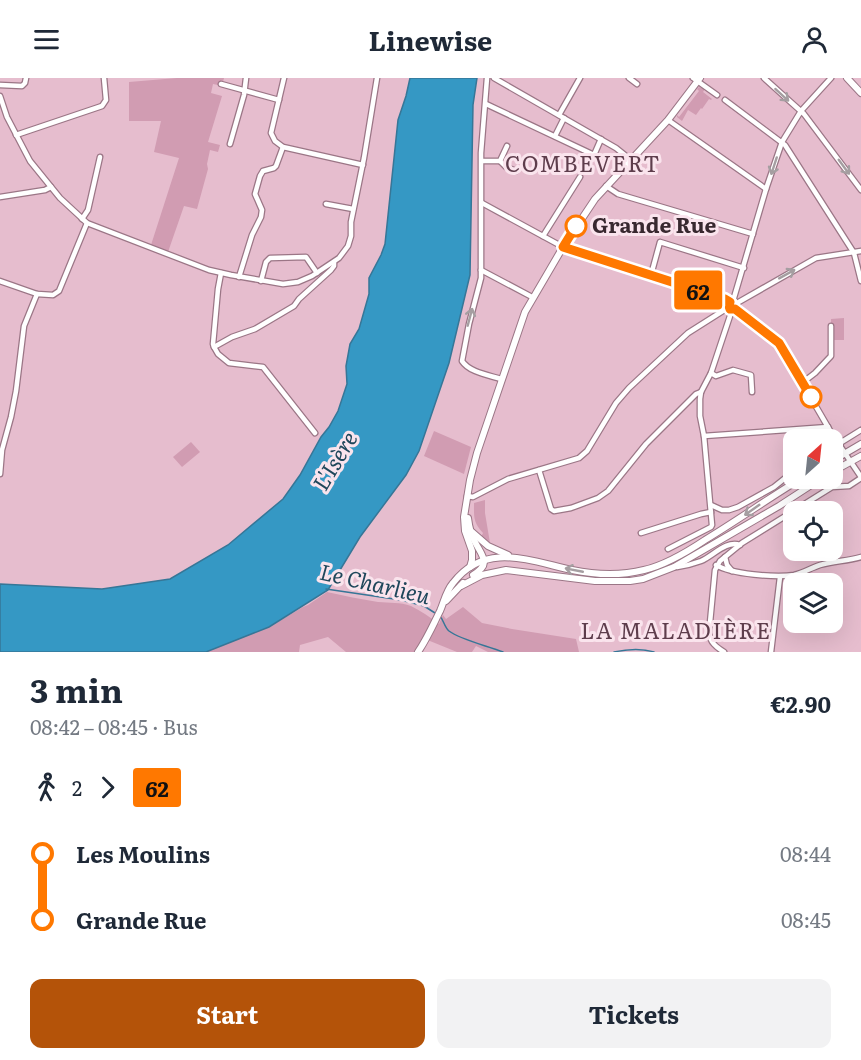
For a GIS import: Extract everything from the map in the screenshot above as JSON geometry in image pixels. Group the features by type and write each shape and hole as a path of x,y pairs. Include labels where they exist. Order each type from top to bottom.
{"main road":[{"path":"847,78 861,93"},
{"path":"470,567 472,555 464,524 477,453 501,379 532,297 585,213 606,186 668,120 698,79"},
{"path":"845,454 861,444"},
{"path":"843,466 861,456"},
{"path":"471,531 488,546 514,557 572,570 624,574 661,565 690,550 785,489"},
{"path":"461,586 482,575 506,570 595,581 643,579 674,567 805,489"},
{"path":"440,610 467,578 481,570 484,560 484,556 474,541 468,522 467,500"},
{"path":"418,652 452,584 470,567 484,560 514,557"}],"street":[{"path":"0,85 22,86 26,78"},
{"path":"16,135 102,106 106,100 104,78"},
{"path":"230,144 246,78"},
{"path":"284,78 271,133 275,141 283,147 363,165"},
{"path":"0,96 2,110 30,161 51,187 87,223 200,267 261,281 291,283 317,273 342,255 348,246 376,78"},
{"path":"487,78 481,153 482,270 468,324 462,361 468,368 501,379"},
{"path":"494,78 601,139 631,160"},
{"path":"555,136 561,116 580,78"},
{"path":"629,78 637,84"},
{"path":"764,78 801,111 815,127 861,190"},
{"path":"698,79 717,95"},
{"path":"668,549 712,525 700,416 701,392 711,373 782,142 801,111 830,80"},
{"path":"221,84 279,100"},
{"path":"725,100 782,142 854,253 861,280"},
{"path":"486,104 594,154 601,139"},
{"path":"668,120 766,189"},
{"path":"500,160 507,146"},
{"path":"239,277 252,235 261,217 262,210 255,194 260,176 263,171 276,166 283,147"},
{"path":"82,219 88,210 100,157"},
{"path":"482,161 500,160 516,171"},
{"path":"543,236 580,177"},
{"path":"606,186 618,194 753,234"},
{"path":"0,197 51,187"},
{"path":"482,203 563,247 725,299 779,343 828,427 704,436"},
{"path":"326,204 353,209"},
{"path":"0,281 37,294 53,296 59,291 87,223"},
{"path":"651,275 660,242 744,268"},
{"path":"467,500 508,479 579,458 587,451 616,404 629,388 688,333 816,258 861,251"},
{"path":"261,281 266,262 272,257 306,257 317,273"},
{"path":"214,347 232,337 255,329 294,306 298,299 331,270 334,266 333,262"},
{"path":"482,270 532,297"},
{"path":"221,273 213,344 218,354 229,363 263,366 315,433"},
{"path":"0,474 2,450 16,391 24,326 37,294"},
{"path":"802,383 815,374 831,356 831,326"},
{"path":"711,373 716,376 733,370 751,375 752,392"},
{"path":"539,470 551,509 554,512 598,498 615,483 646,444 696,394 701,392"},
{"path":"843,441 861,430"},
{"path":"724,652 716,647 709,633 716,565 741,544 832,487 849,486 861,477 843,451"},
{"path":"711,506 722,510 738,507 783,480"},
{"path":"641,534 711,512"},
{"path":"674,567 702,561 730,543 741,544"},
{"path":"725,556 732,572"},
{"path":"716,565 732,572 780,577 795,575 820,565 846,562 861,557"},
{"path":"771,652 780,577"}],"shaded area":[{"path":"177,78 224,78 223,82 218,85 213,84 211,93 222,96 208,142 220,145 218,152 210,150 208,169 197,209 184,206 168,252 151,245 179,158 154,152 161,121 129,121 129,82"},
{"path":"699,87 705,89 703,92 712,99 709,99 696,115 688,110 682,121 677,115 679,117 699,91 697,89"},
{"path":"844,318 844,340 831,340 831,319"},
{"path":"434,431 471,447 464,474 424,456"},
{"path":"191,442 200,452 182,467 173,457"},
{"path":"485,500 490,543 481,537 483,533 477,526 474,516 474,503"},
{"path":"327,592 411,606 439,624 443,615 446,619 463,607 482,623 576,639 579,652 488,652 476,646 472,652 457,652 425,639 414,652 346,652 328,637 300,645 299,652 206,652 269,627"}],"water":[{"name":"L'Isère","path":"410,78 477,78 473,105 470,275 449,363 419,451 406,475 360,537 328,590 269,627 206,652 0,652 0,584 102,589 170,579 228,545 283,499 338,411 347,384 346,366 350,344 359,329 369,294 369,278 385,244 398,120"}],"waterway":[{"name":"Le Charlieu","path":"326,589 401,600 424,606 435,613"},
{"name":"Le Charlieu","path":"439,615 447,629 454,634 503,652"},
{"name":"Le Charlieu","path":"614,652 634,649 654,652"}],"bus line":[{"name":"62","path":"576,226 563,247 730,302 730,309 735,309 779,343 811,397"}],"place":[{"name":"Grande Rue","path":"576,226"}],"district":[{"name":"COMBEVERT","path":"583,164"},
{"name":"LA MALADIÈRE","path":"676,631"}]}
